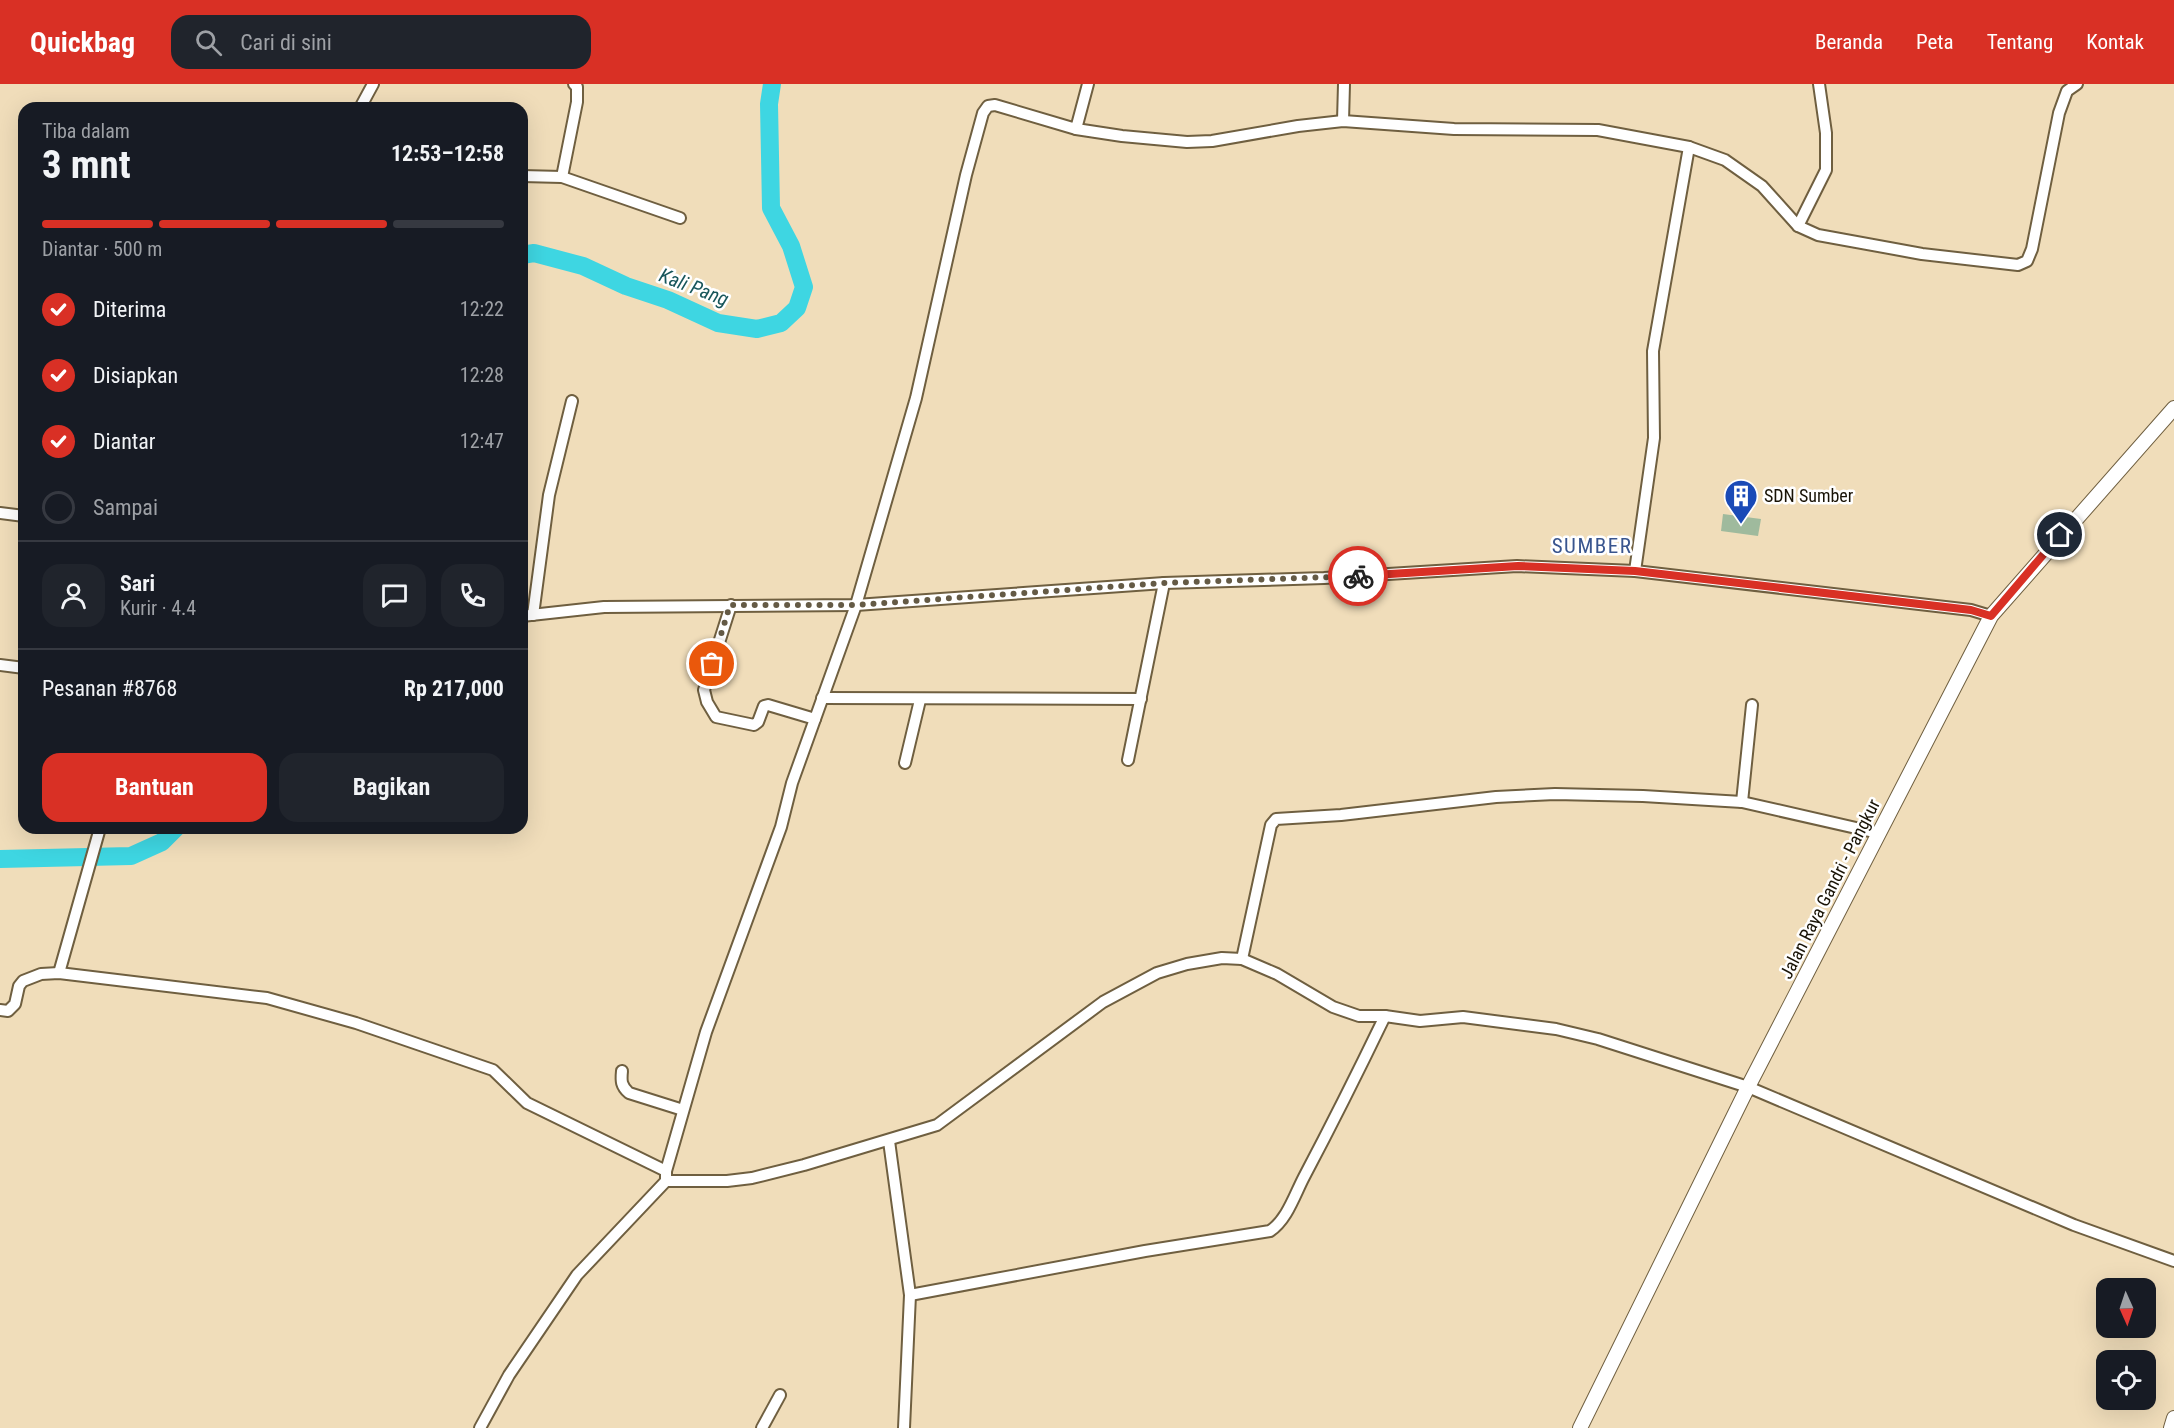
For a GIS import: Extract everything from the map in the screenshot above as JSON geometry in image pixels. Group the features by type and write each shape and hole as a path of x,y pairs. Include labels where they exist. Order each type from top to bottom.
{"street":[{"path":"363,102 373,84"},
{"path":"562,177 577,102 577,87 574,84"},
{"path":"1076,129 1088,84"},
{"path":"1343,122 1344,84"},
{"path":"1798,226 1826,170 1826,134 1819,84"},
{"path":"480,1428 509,1375 577,1275 666,1176 706,1032 781,827 792,783 856,605 916,399 966,175 987,106 995,105 1076,129 1187,142 1212,141 1298,126 1343,122 1454,129 1598,130 1689,147 1725,160 1762,186 1798,226 1818,236 1867,246 1989,262 2022,264 2027,261 2032,249 2059,113 2067,91 2077,84"},
{"path":"1635,571 1654,438 1653,351 1689,147"},
{"path":"528,176 562,177 680,218"},
{"path":"573,401 549,495 528,616 604,607 856,605 1164,583 1324,578 1518,566 1635,571 1971,610 1991,616"},
{"name":"Jalan Raya Gandri - Pangkur","path":"1580,1428 1748,1087 1991,616 2174,408"},
{"path":"0,513 18,515"},
{"path":"1128,760 1164,583"},
{"path":"730,605 704,690 716,717 753,724 758,722 765,706 768,705 815,718"},
{"path":"0,665 18,667"},
{"path":"822,698 1141,699"},
{"path":"905,764 920,700"},
{"path":"1742,802 1752,705"},
{"path":"1242,959 1271,825 1276,819 1341,815 1496,797 1555,794 1643,796 1742,802 1878,833"},
{"path":"59,973 98,834"},
{"path":"0,1010 8,1011 12,1008 20,986 29,977 59,973 256,996 356,1023 493,1070 527,1103 666,1176 727,1181 752,1178 889,1141 937,1125 1103,1002 1127,988 1157,973 1187,964 1222,958 1242,959 1277,974 1333,1007 1359,1016 1385,1016 1420,1021 1463,1017 1556,1029 1598,1039 1748,1087 2074,1225 2174,1261"},
{"path":"909,1290 1270,1231 1280,1222 1332,1125 1385,1016"},
{"path":"622,1071 621,1082 623,1088 629,1093 683,1110"},
{"path":"889,1141 909,1290 904,1428"},
{"path":"762,1428 780,1395"},
{"path":"2170,1428 2174,1418"}],"building":[{"name":"SDN Sumber","path":"1723,514 1761,519 1758,536 1721,531"}],"waterway":[{"name":"Kali Pang","path":"528,254 534,253 583,266 718,323 757,329 781,323 797,308 804,287 791,246 771,208 769,104 772,84"},
{"name":"Kali Pang","path":"0,859 131,856 162,842 170,834"}],"way so far":[{"path":"712,664 730,605 856,605 1164,583 1358,576"}],"place":[{"name":"SDN Sumber","path":"1741,525"}],"district":[{"name":"SUMBER","path":"1592,546"}],"route":[{"path":"1358,576 1518,566 1635,571 1971,610 1991,616 2060,535"}]}
